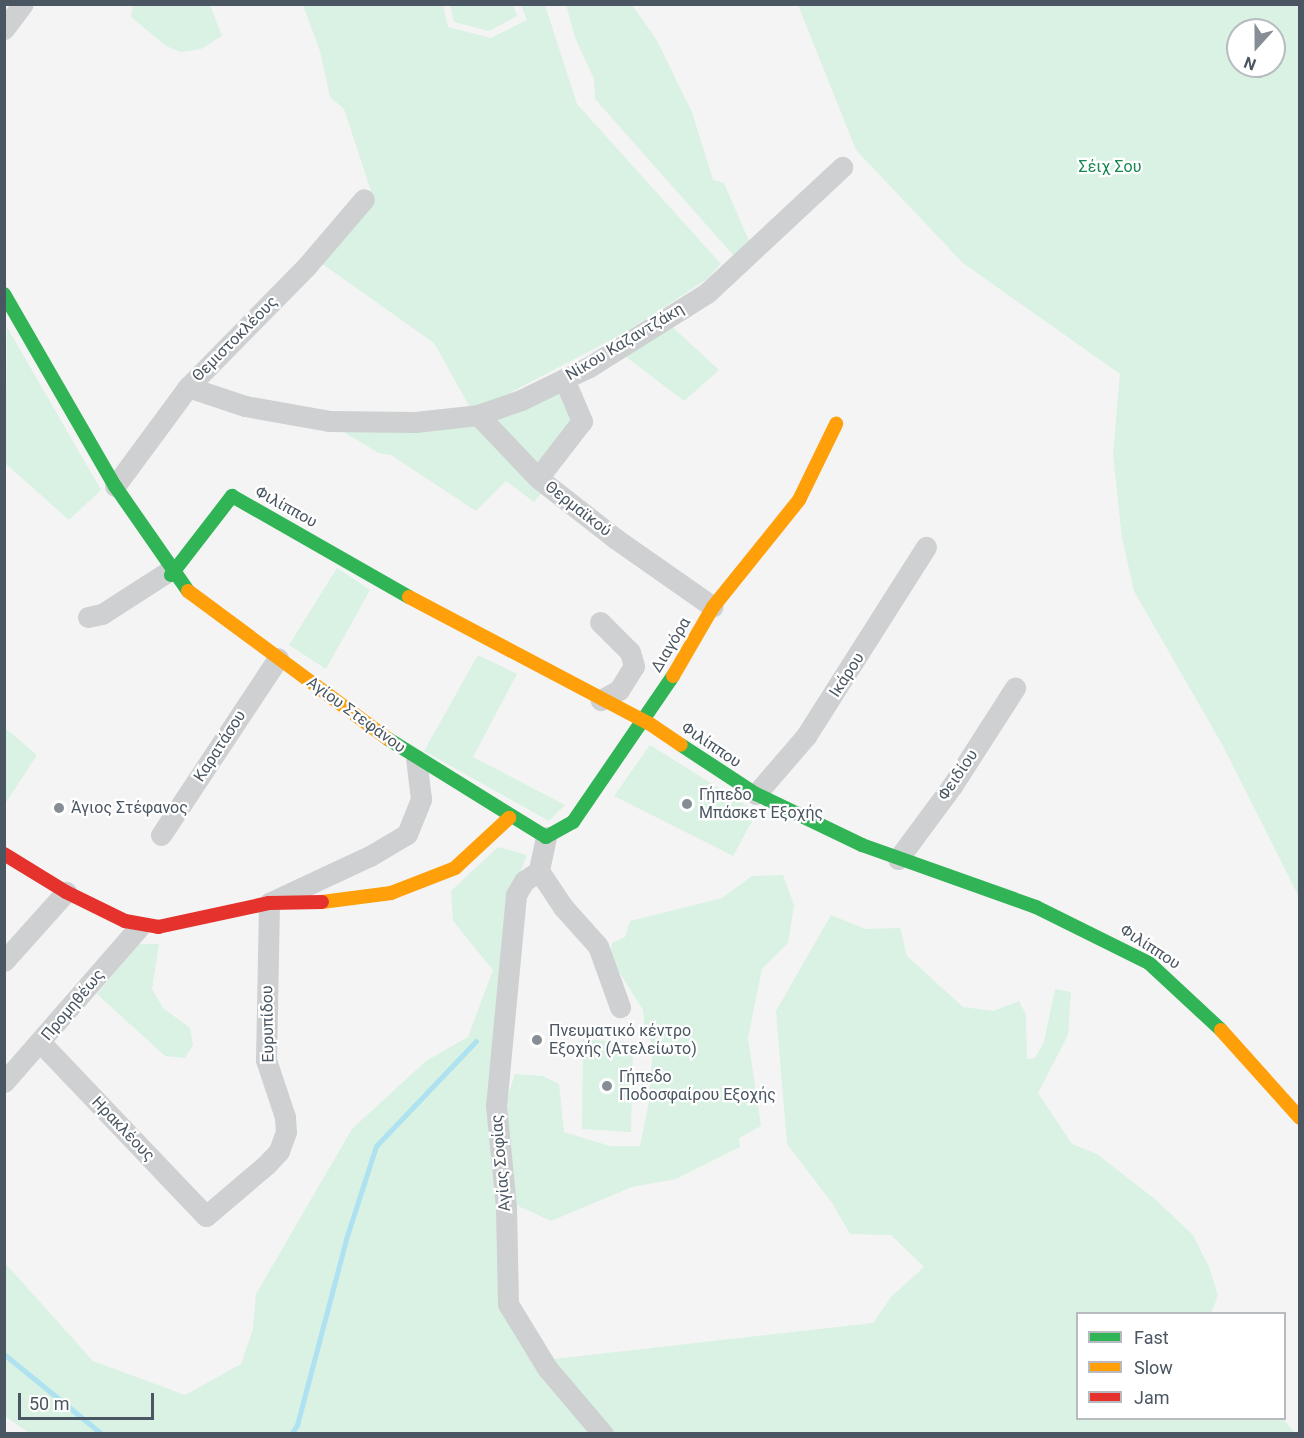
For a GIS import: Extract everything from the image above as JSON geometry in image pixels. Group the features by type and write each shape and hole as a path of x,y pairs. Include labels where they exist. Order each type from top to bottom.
{"street":[{"path":"4,29 23,4"},
{"name":"Νίκου Καζαντζάκη","path":"188,387 245,406 329,421 415,423 478,415 564,379 706,293 842,167"},
{"name":"Θεμιστοκλέους","path":"115,486 188,387 306,267 363,199"},
{"name":"Αγίου Στεφάνου","path":"4,294 115,486 170,573 217,615 416,760 421,799 407,834 370,856 268,903 175,924 139,927"},
{"name":"Θερμαϊκού","path":"564,379 582,421 538,478 616,539 713,607"},
{"path":"478,415 538,478"},
{"name":"Διαγόρα","path":"546,837 573,822 641,722 713,607 799,500 836,424"},
{"name":"Φιλίππου","path":"170,573 232,496 641,722 756,794 898,859 1036,907 1149,963 1192,1000 1299,1118"},
{"name":"Ικάρου","path":"756,794 806,736 926,547"},
{"path":"88,617 102,614 170,573"},
{"path":"600,622 630,652 634,666 618,690 601,700"},
{"name":"Καρατάσου","path":"161,835 278,658"},
{"name":"Φειδίου","path":"898,859 1015,688"},
{"path":"416,760 509,818 546,837 539,870 563,907 598,946 620,1007"},
{"path":"268,903 328,902 391,893 444,875 509,818"},
{"path":"4,854 66,892 139,927"},
{"name":"Αγίας Σοφίας","path":"539,870 524,881 516,895 496,1105 506,1207 508,1304 547,1368 603,1434"},
{"path":"4,961 66,892"},
{"name":"Ευρυπίδου","path":"206,1216 267,1164 279,1151 286,1132 285,1117 266,1060 268,903"},
{"name":"Προμηθέως","path":"4,1082 41,1043 139,927"},
{"name":"Ηρακλέους","path":"41,1043 206,1216"}],"green space":[{"path":"133,5 210,5 222,36 201,49 181,52 166,46 131,17"},
{"path":"303,5 443,5 448,27 491,38 527,20 521,5 545,5 577,104 721,264 707,279 628,331 498,399 471,409 434,343 321,263 373,197 344,109 330,97 320,51"},
{"path":"450,5 513,5 517,16 489,31 454,22"},
{"path":"566,5 632,5 656,39 692,112 713,180 724,183 749,241 734,256 595,99 594,79 576,40"},
{"name":"Σέιχ Σου","path":"798,5 1299,5 1299,897 1223,746 1134,591 1122,538 1113,454 1120,374 963,263 856,150"},
{"path":"668,323 719,370 684,401 625,356"},
{"path":"7,327 101,490 69,520 5,463"},
{"path":"564,390 575,424 537,473 484,417"},
{"path":"478,418 546,487 534,502 506,481 476,511 391,455 379,453 333,426"},
{"path":"337,568 370,590 326,669 289,645"},
{"path":"478,655 517,674 473,757 565,805 549,821 424,751"},
{"path":"5,728 37,755 5,804"},
{"name":"Γήπεδο Μπάσκετ Εξοχής","path":"650,745 757,812 733,856 614,796"},
{"path":"498,847 527,855 513,892 507,960 503,1274 536,1361 873,1323 891,1297 924,1267 891,1235 850,1234 832,1203 787,1144 776,1011 831,915 865,929 900,928 907,956 963,1007 993,1011 1019,1001 1026,1015 1027,1059 1035,1058 1044,1042 1055,989 1071,992 1068,1035 1038,1093 1072,1144 1097,1154 1156,1200 1193,1235 1209,1267 1218,1295 1211,1312 1076,1312 1076,1420 1284,1420 1295,1433 29,1433 5,1416 4,1262 93,1361 185,1395 241,1364 253,1329 256,1294 352,1129 426,1061 468,1037 493,970 453,921 451,891"},
{"path":"783,875 794,905 788,943 762,969 748,1038 761,1126 739,1138 740,1147 676,1179 632,1187 551,1221 516,1205 510,1173 507,1098 515,1074 543,1076 559,1084 564,1132 610,1146 640,1146 649,1102 653,1044 645,1033 643,1010 609,956 612,943 625,937 630,921 722,898 752,876"},
{"path":"138,944 159,944 152,989 163,1008 190,1028 193,1045 185,1058 165,1056 97,994"},
{"name":"Γήπεδο Ποδοσφαίρου Εξοχής","path":"583,1039 633,1043 631,1132 582,1129"}],"waterway":[{"path":"291,1434 297,1425 346,1239 376,1146 476,1041"},
{"path":"5,1355 102,1434"}],"traffic: fast":[{"path":"4,294 115,486 188,591"},
{"path":"171,575 232,496 409,597"},
{"path":"388,739 546,837 573,822 673,676"},
{"path":"681,745 756,794 862,845 1036,907 1149,963 1221,1030"}],"traffic: slow":[{"path":"673,676 713,607 799,500 836,424"},
{"path":"188,591 388,739"},
{"path":"409,597 650,724 681,745"},
{"path":"322,902 391,893 455,868 509,818"},
{"path":"1221,1030 1300,1118"}],"traffic: jam":[{"path":"4,854 66,892 125,921 158,927 269,903 322,902"}],"place":[{"name":"Γήπεδο Μπάσκετ Εξοχής","path":"687,804"},
{"name":"Άγιος Στέφανος","path":"59,808"},
{"name":"Πνευματικό κέντρο Εξοχής (Ατελείωτο)","path":"537,1040"},
{"name":"Γήπεδο Ποδοσφαίρου Εξοχής","path":"607,1086"}]}
